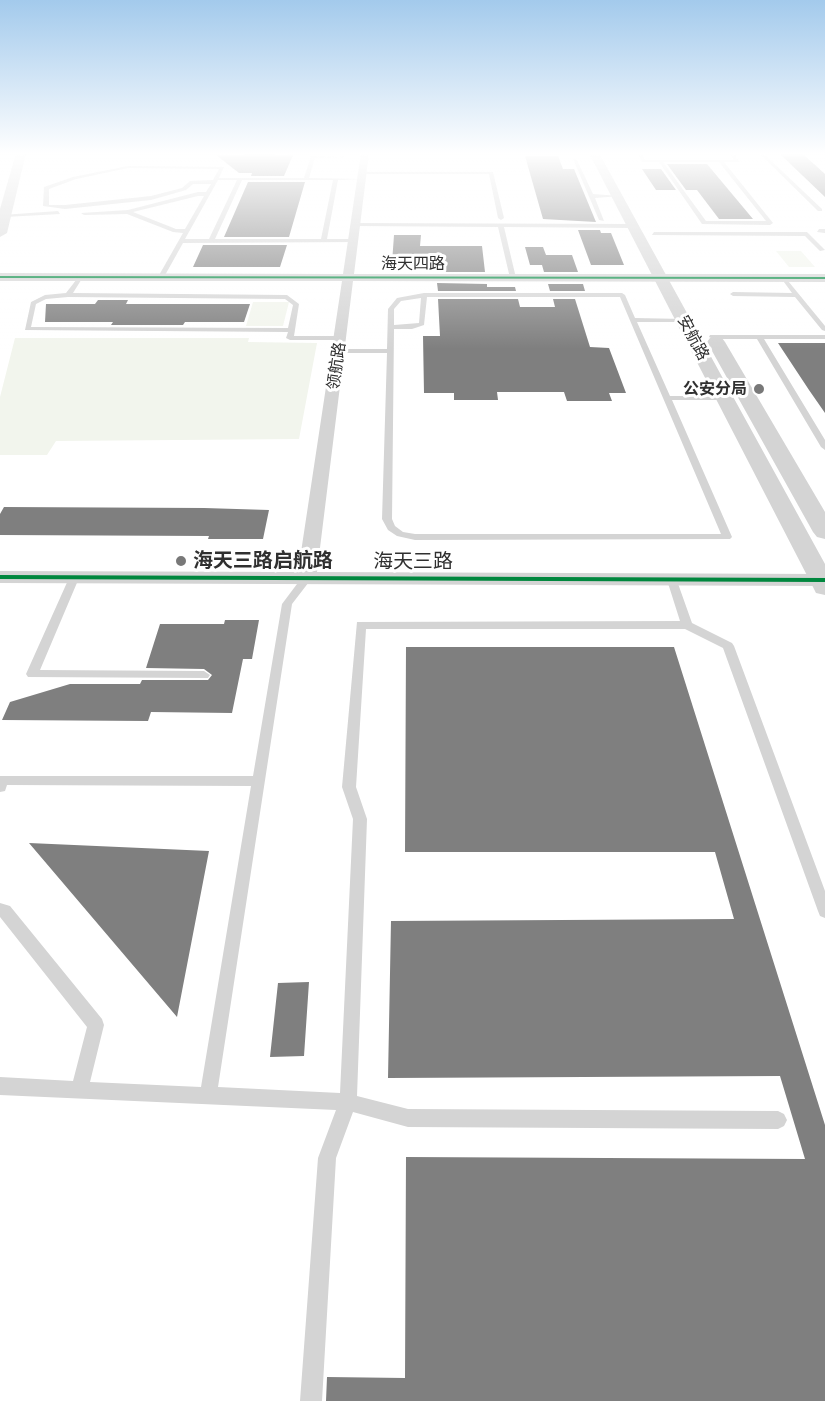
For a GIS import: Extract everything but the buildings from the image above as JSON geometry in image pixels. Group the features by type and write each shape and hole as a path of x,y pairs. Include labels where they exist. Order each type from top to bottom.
{"street":[{"path":"0,233 4,218"},
{"name":"领航路","path":"307,578 357,218"},
{"name":"安航路","path":"627,218 631,226 668,267 713,337 825,532"},
{"name":"安航路","path":"651,229 668,267 683,320 824,582"},
{"name":"海天四路","path":"0,277 513,278 668,267 784,278 825,278"},
{"name":"海天三路","path":"0,577 824,582"}],"lane":[{"path":"144,218 175,231 186,231"},
{"path":"160,277 193,218"},
{"path":"211,241 222,218"},
{"path":"324,241 328,218"},
{"path":"701,218 704,223 770,223 766,218"},
{"path":"356,225 631,226"},
{"path":"501,226 513,278"},
{"path":"651,229 807,234 822,250"},
{"path":"181,241 354,241"},
{"path":"68,295 80,277"},
{"path":"488,278 492,295"},
{"path":"784,278 824,329"},
{"path":"733,294 798,295"},
{"path":"291,330 27,329 33,303 45,297 68,295 287,297 294,300 296,304 290,338 390,351"},
{"path":"390,327 411,327 422,324 424,295"},
{"path":"424,295 622,295 727,537 415,537 400,534 391,528 387,519 390,327 393,304 407,297 424,295"},
{"path":"633,320 683,320"},
{"path":"713,337 825,337"},
{"path":"759,337 825,447"},
{"path":"667,398 724,398"},
{"path":"74,578 32,674 204,675"},
{"path":"208,1095 287,604 307,578"},
{"path":"672,580 687,625"},
{"path":"311,1401 327,1158 348,1102 360,819 349,787 361,625 687,625 728,646 825,911"},
{"path":"0,787 3,780 258,781"},
{"path":"0,910 5,910 96,1025 79,1090"},
{"path":"0,1086 348,1102 408,1118 778,1120"}],"shaded area":[{"path":"776,251 801,251 815,267 789,267"},
{"path":"253,302 289,302 283,326 246,326"},
{"path":"15,338 249,338 248,342 317,343 299,439 56,441 47,455 0,455 0,397"}],"cycle path":[{"path":"0,277 825,278"},
{"path":"0,577 825,580"}],"place":[{"name":"公安分局","path":"759,389"},
{"name":"海天三路启航路","path":"181,561"}]}
